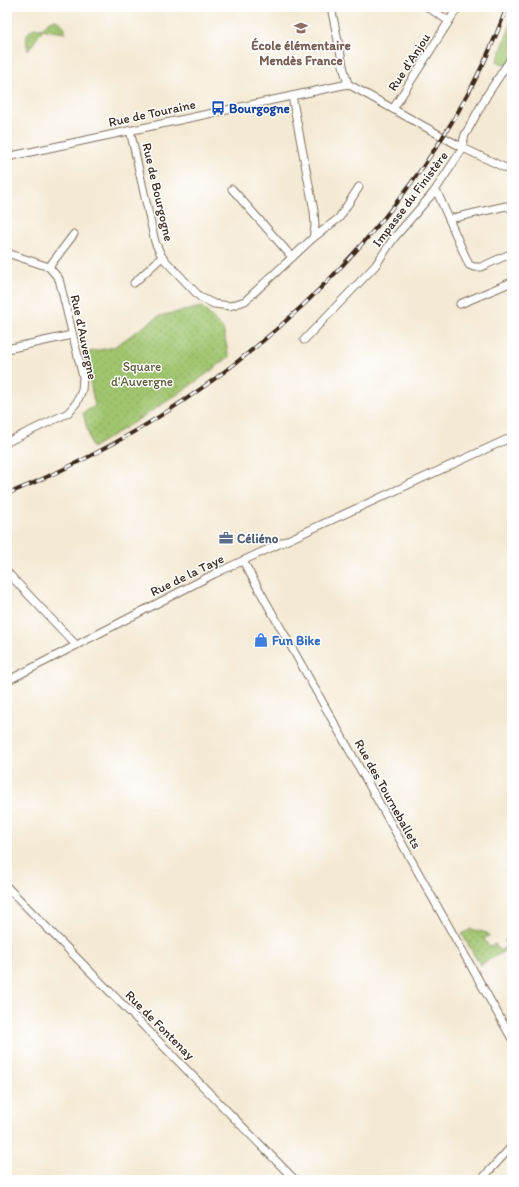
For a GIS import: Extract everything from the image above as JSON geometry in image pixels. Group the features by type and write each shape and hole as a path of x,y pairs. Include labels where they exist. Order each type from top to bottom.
{"street":[{"path":"331,7 348,84 463,148 512,171"},
{"path":"427,7 449,21"},
{"name":"Rue d'Anjou","path":"393,109 458,7"},
{"name":"Impasse du Finistère","path":"304,340 375,266 394,238 434,192 463,148 465,134 487,94 512,57"},
{"name":"Rue de Touraine","path":"7,157 348,84"},
{"path":"292,96 314,211 315,226 313,238"},
{"name":"Rue de Bourgogne","path":"130,130 155,242 162,257 200,297 214,304 230,306 245,300 313,238 339,218 359,187"},
{"path":"232,188 292,258"},
{"path":"434,192 438,194 469,265 481,267 512,253"},
{"path":"449,219 506,206 512,209"},
{"path":"7,253 49,267 74,234"},
{"path":"134,282 162,257"},
{"name":"Rue d'Auvergne","path":"7,442 68,413 82,390 83,377 59,279 49,267"},
{"path":"460,304 512,282"},
{"path":"7,349 72,336"},
{"name":"Rue de la Taye","path":"7,681 214,574 512,437"},
{"name":"Rue des Tourneballets","path":"243,561 512,1039"},
{"path":"7,572 76,644"},
{"name":"Rue de Fontenay","path":"7,887 295,1180"},
{"path":"481,1180 512,1146"}],"green space":[{"path":"55,20 63,25 65,28 65,33 45,30 43,28 49,21"},
{"path":"512,22 512,68 497,61"},
{"path":"35,28 43,29 28,51 26,40 27,34"},
{"name":"Square d'Auvergne","path":"202,307 223,329 229,357 179,393 92,448 83,413 95,406 84,353 114,347 159,316"},
{"path":"471,929 487,933 489,936 484,939 489,947 495,944 499,951 507,946 504,941 508,939 510,942 512,941 512,947 480,965 462,934"}],"railway":[{"path":"7,494 61,470 114,443 165,413 213,380 260,344 304,305 345,263 384,218 421,169 438,144 469,91 496,36 507,7"}],"place":[{"name":"École élémentaire Mendès France","path":"301,28"},
{"name":"Bourgogne","path":"218,108"},
{"name":"Céliéno","path":"226,538"},
{"name":"Fun Bike","path":"261,640"}]}
